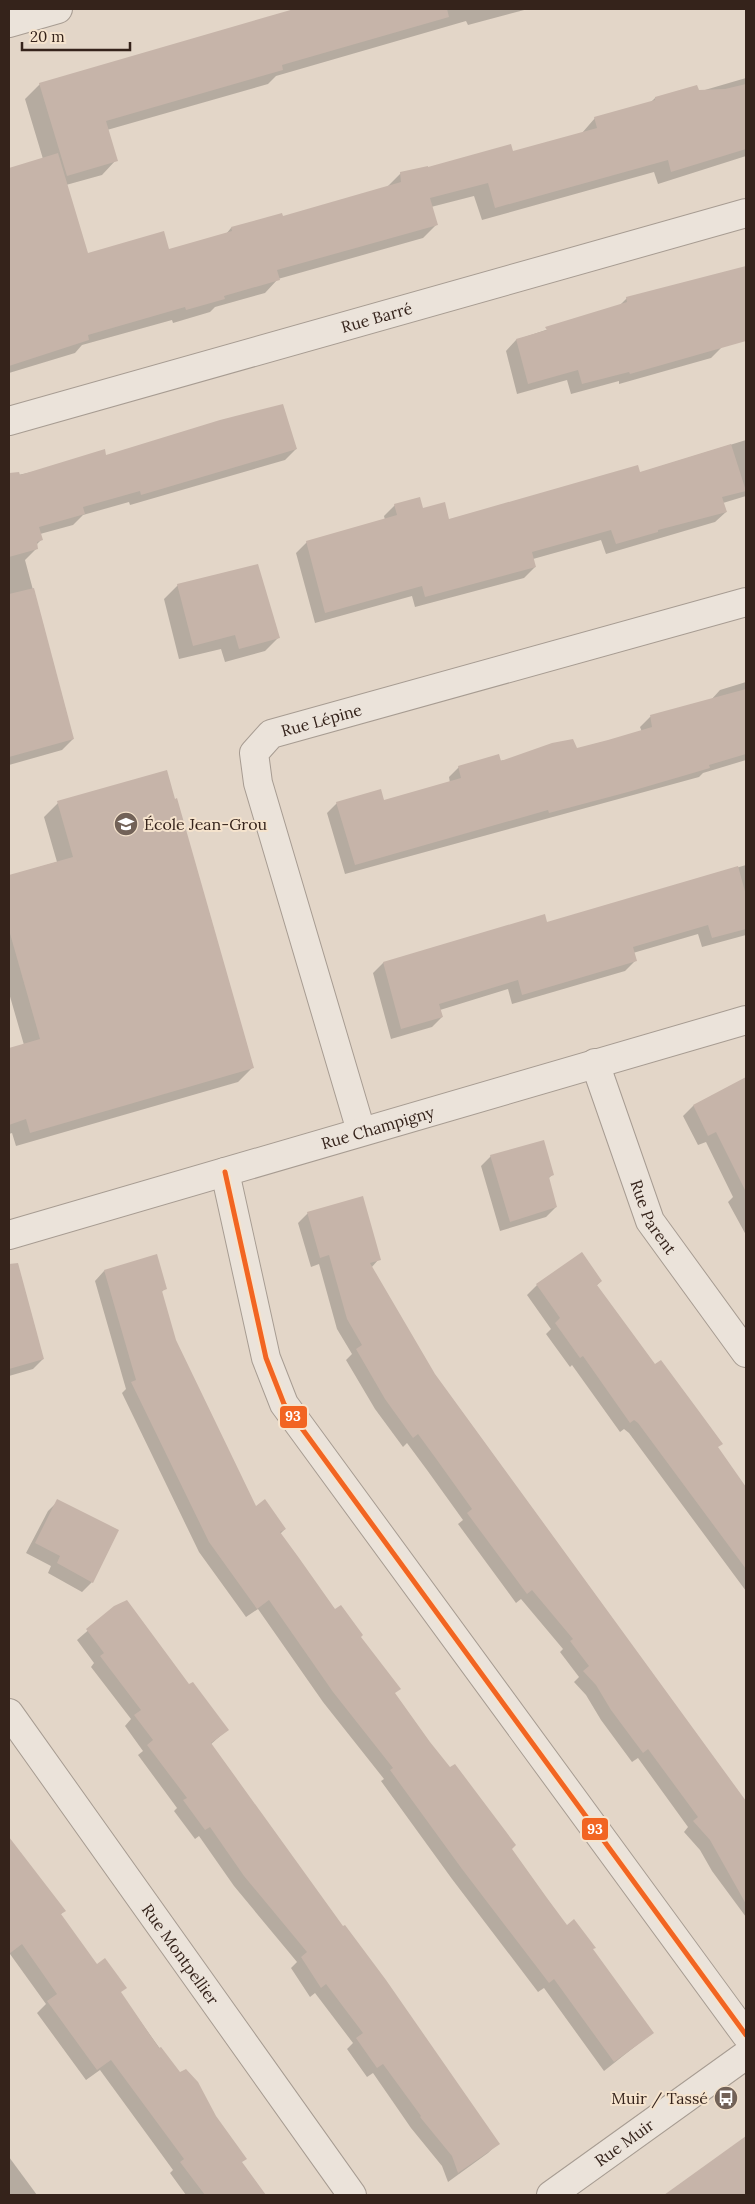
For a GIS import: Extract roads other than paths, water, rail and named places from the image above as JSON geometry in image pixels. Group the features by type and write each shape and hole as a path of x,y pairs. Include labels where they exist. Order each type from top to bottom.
{"street":[{"path":"9,23 58,9"},
{"name":"Rue Barré","path":"9,422 746,213"},
{"name":"Rue Lépine","path":"362,1131 258,783 254,753 271,734 746,602"},
{"name":"Rue Champigny","path":"9,1235 746,1020"},
{"name":"Rue Parent","path":"595,1063 650,1222 746,1353"},
{"path":"225,1172 266,1358 284,1404 746,2035"},
{"name":"Rue Montpellier","path":"9,1713 352,2195"},
{"name":"Rue Muir","path":"551,2195 746,2055"}],"place":[{"name":"École Jean-Grou","path":"126,824"},
{"name":"Muir / Tassé","path":"726,2098"}]}
